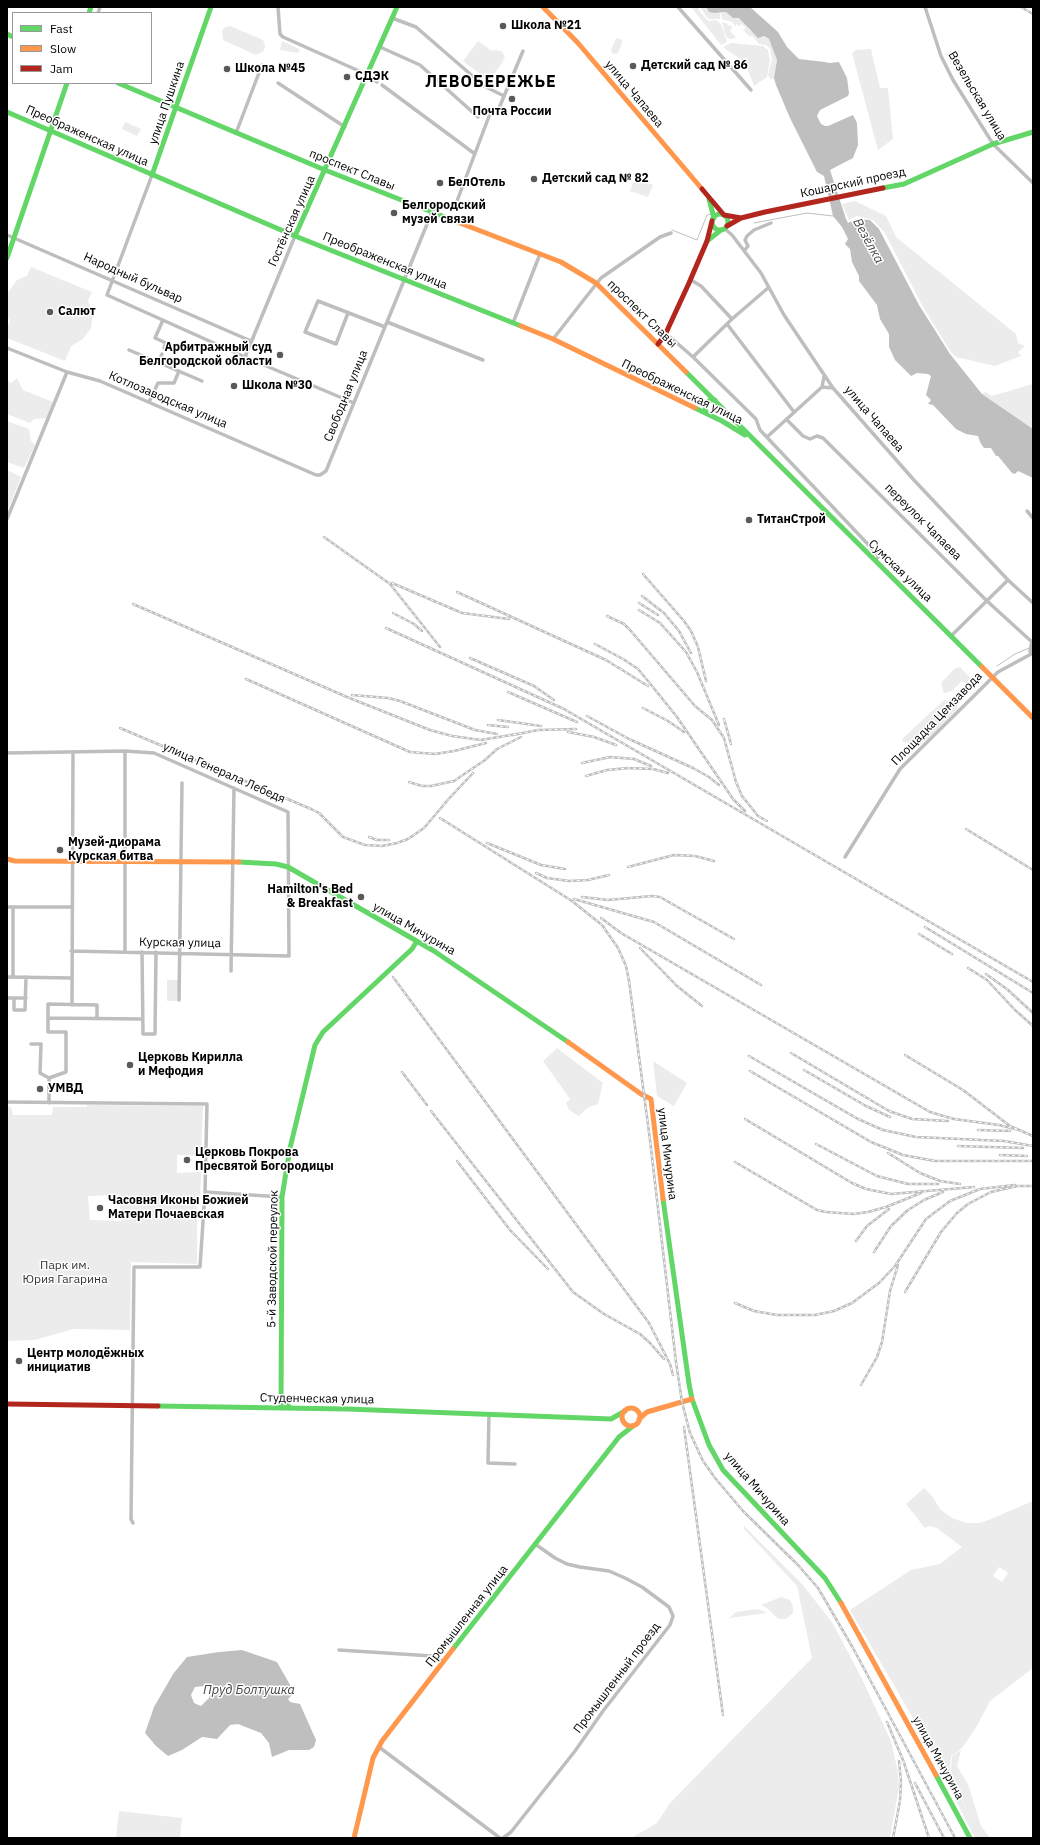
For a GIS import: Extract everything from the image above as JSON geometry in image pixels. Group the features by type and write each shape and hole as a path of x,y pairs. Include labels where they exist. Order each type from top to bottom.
{"main road":[{"name":"улица Пушкина","path":"152,176 211,7"},
{"name":"Гостёнская улица","path":"295,236 345,127 397,7"},
{"name":"улица Чапаева","path":"543,7 578,43 724,215"},
{"path":"7,258 68,84"},
{"name":"проспект Славы","path":"120,84 325,170 575,269 596,283 715,400 752,439"},
{"name":"Преображенская улица","path":"7,112 51,130 152,176 295,236 553,339 706,413 752,439"},
{"name":"Кошарский проезд","path":"707,241 724,228 741,218 904,184 993,144 1033,132"},
{"name":"улица Чапаева","path":"708,196 713,219"},
{"path":"719,214 724,215 727,219 724,228 715,228 713,219 719,214"},
{"name":"Кошарский проезд","path":"724,215 741,218"},
{"name":"Кошарский проезд","path":"658,344 665,335 690,280 707,241 713,219"},
{"path":"715,400 710,400 705,405 706,413 717,414 721,406"},
{"name":"Сумская улица","path":"752,439 1033,718"},
{"name":"улица Мичурина","path":"7,860 232,862 276,864 288,867 417,941 484,983 650,1099 669,1246 692,1399 707,1440 724,1470 824,1578 842,1604 970,1838"},
{"name":"5-й Заводской переулок","path":"281,1408 282,1197 290,1148 315,1045 323,1032 412,949 417,941"},
{"path":"281,1398 290,1408"},
{"path":"623,1423 628,1426 633,1426 648,1412 692,1399"},
{"name":"Студенческая улица","path":"7,1404 290,1408 489,1414 611,1419 623,1423"},
{"path":"611,1419 631,1407 648,1412"},
{"path":"638,1410 639,1419"},
{"path":"622,1434 622,1419 624,1411"},
{"name":"Промышленная улица","path":"354,1838 373,1758 379,1746 622,1434 633,1426"}],"street":[{"path":"278,7 280,34 283,37 368,75 369,78 377,82"},
{"path":"678,7 751,90"},
{"name":"Везельская улица","path":"925,7 941,56 953,80 993,144 1033,183"},
{"path":"392,18 416,28 484,86 504,96"},
{"path":"380,47 420,65 478,117"},
{"path":"454,209 491,111 497,113 523,51"},
{"path":"236,133 262,65"},
{"path":"278,83 345,127"},
{"path":"382,84 475,154"},
{"name":"улица Пушкина","path":"152,176 107,295 163,320"},
{"name":"Свободная улица","path":"320,475 326,471 432,212"},
{"path":"744,251 748,246 745,240 747,236 754,230 771,223"},
{"name":"улица Чапаева","path":"724,228 732,235 761,273 768,288 833,388 887,451 1008,580 1033,603"},
{"path":"553,339 601,278 660,237 670,233"},
{"name":"Народный бульвар","path":"7,235 251,341"},
{"name":"Гостёнская улица","path":"245,357 295,236"},
{"path":"513,322 540,254"},
{"path":"690,280 701,286 732,319"},
{"path":"693,357 732,319 768,288"},
{"path":"348,313 336,344 305,332 318,301 385,327"},
{"path":"164,348 166,343 155,338 163,320 245,357 354,403"},
{"path":"387,322 483,360"},
{"path":"727,324 794,412"},
{"path":"670,337 693,357 756,419 760,430 879,556 875,561"},
{"name":"Котлозаводская улица","path":"7,348 67,372 100,381 316,475 320,475"},
{"path":"129,350 202,381"},
{"path":"158,362 162,354"},
{"path":"149,402 158,383 174,383 179,371"},
{"path":"7,518 67,372"},
{"path":"767,437 822,387 824,376"},
{"path":"822,387 833,388"},
{"name":"переулок Чапаева","path":"787,420 803,436 810,439 817,436 823,438 987,601 1032,642 1030,651 1032,653"},
{"path":"808,493 814,487"},
{"path":"1027,511 1033,518"},
{"path":"951,636 1008,580"},
{"name":"Площадка Цемзавода","path":"845,857 900,769 992,677 998,672 1032,653"},
{"path":"125,751 125,952"},
{"name":"улица Генерала Лебедя","path":"7,753 125,751 154,753 288,812 288,867"},
{"path":"72,1005 71,860 73,752"},
{"path":"179,1000 182,782"},
{"path":"232,971 234,788"},
{"name":"Курская улица","path":"71,951 289,956 288,867"},
{"path":"7,907 71,907"},
{"path":"13,907 13,977"},
{"path":"142,952 142,1034 155,1034 156,952"},
{"path":"7,977 72,978"},
{"path":"14,998 14,1010 26,1010 26,977"},
{"path":"7,998 26,998"},
{"path":"31,1044 41,1044 40,1073 49,1078 66,1072 66,1032 48,1032 48,1004 97,1005 97,1019"},
{"path":"48,1018 142,1019"},
{"path":"49,1078 49,1103"},
{"path":"7,1102 207,1104 205,1192 200,1267 134,1267 131,1520 133,1523"},
{"path":"205,1192 282,1197"},
{"path":"489,1414 488,1463 515,1464"},
{"name":"Промышленный проезд","path":"503,1838 511,1832 530,1810 587,1735 603,1711 670,1625 673,1616 669,1607 642,1587 625,1578 609,1571 567,1564 555,1558 535,1544"},
{"path":"339,1650 432,1656 443,1662"},
{"path":"379,1746 500,1838"}],"green space":[{"path":"691,7 698,7 700,12 708,21 716,20 721,24 727,42 721,45"},
{"path":"700,7 706,7 709,12 720,13 720,19 708,19"},
{"path":"727,12 733,18 739,18 746,24 749,30 769,39 777,60 774,78 770,79 768,75 772,60 770,48 759,44 752,35 750,37 742,29 744,30 746,28 743,25 740,24 740,27 737,24 735,26 732,22 722,19 721,13"},
{"path":"722,22 732,26 730,31 736,37 732,39 727,38"},
{"path":"230,26 263,40 265,45 264,51 256,55 223,40 222,31 224,28"},
{"path":"618,38 622,40 622,43 618,53 613,54 611,50 616,39"},
{"path":"282,41 299,49 300,51 298,53 280,50"},
{"path":"478,41 492,51 501,51 505,56 502,63 489,81 463,61"},
{"path":"731,43 763,46 768,50 770,60 767,77 754,86 746,65 723,47"},
{"path":"871,49 880,88 888,88 893,139 878,150 852,53 856,50"},
{"path":"125,122 141,129 137,136 122,129"},
{"path":"635,178 653,185 648,197 630,191"},
{"path":"855,201 886,216 896,237 1016,334 1018,343 1025,346 1018,352 1021,356 995,366 956,357 950,351 923,307 885,233 873,220 857,216 849,220 842,204"},
{"name":"Салют","path":"31,267 92,292 88,301 93,314 91,328 83,339 71,346 65,361 7,338 7,327 10,321 7,316 7,294 17,280 27,276"},
{"path":"17,378 23,390 53,402 47,418 34,419 30,423 7,414 7,380 11,383"},
{"path":"1033,384 1033,429 982,394 985,392 992,396"},
{"path":"7,421 29,429 31,441 35,445 24,468 7,462"},
{"path":"7,470 21,477 7,512"},
{"path":"960,667 977,685 972,689 962,681 952,691 944,693 941,683 954,669"},
{"path":"944,700 955,702 958,708 921,744 903,742 902,739"},
{"path":"167,980 178,980 177,1001 167,1001"},
{"path":"557,1048 603,1083 598,1104 587,1108 579,1116 569,1110 566,1103 570,1099 543,1061"},
{"path":"653,1061 687,1083 674,1106 657,1096"},
{"name":"Парк им. Юрия Гагарина","path":"87,1105 203,1106 201,1156 177,1155 177,1173 201,1172 200,1202 197,1204 197,1264 131,1262 130,1330 73,1329 35,1340 7,1341 7,1106 11,1107 13,1115 52,1115 53,1107 87,1107","holes":["119,1195 121,1221 90,1220 88,1196"]},
{"path":"924,1488 932,1496 940,1509 952,1518 966,1523 978,1523 1033,1501 1033,1668 990,1701 977,1726 962,1748 951,1756 950,1771 972,1825 951,1771 952,1756 961,1750 957,1766 968,1784 981,1826 990,1838 975,1838 924,1737 850,1610 911,1570 940,1564 962,1547 937,1528 929,1526 925,1528 906,1504","holes":["999,1567 1008,1573 1002,1582 993,1576"]},
{"path":"744,1526 802,1584 832,1622 861,1677 891,1741 898,1772 899,1787 890,1838 631,1838 657,1823 670,1803 812,1658 797,1586 744,1529"},
{"path":"781,1597 790,1600 793,1606 793,1613 786,1619 778,1619 767,1608 761,1605"},
{"path":"758,1609 767,1613 729,1618 736,1612"},
{"path":"119,1811 182,1818 180,1838 116,1838"}],"water":[{"name":"Везёлка","path":"706,7 750,7 778,32 787,47 799,59 829,63 839,62 847,78 848,96 820,110 817,116 821,124 825,126 853,115 857,123 858,145 853,158 830,170 846,219 848,223 856,219 870,220 879,229 919,305 950,354 982,394 1033,429 1033,478 1018,471 1015,474 1012,473 998,456 996,456 991,448 984,448 978,436 966,434 956,429 933,405 928,404 931,400 926,395 931,376 928,374 917,373 911,376 895,360 889,347 889,334 880,319 877,305 859,281 859,276 852,262 850,249 845,244 848,239 842,227 833,216 824,176 817,172 790,118 776,85 774,78 777,60 769,39 764,36 758,38 739,18 733,18 726,12 709,12"},
{"name":"Пруд Болтушка","path":"242,1650 277,1662 293,1690 293,1694 288,1699 290,1702 300,1704 316,1740 314,1747 309,1750 289,1750 272,1757 269,1743 261,1733 238,1724 230,1725 217,1739 202,1737 182,1750 168,1756 156,1746 145,1733 154,1707 173,1674 187,1657","holes":["205,1686 211,1689 209,1698 201,1706 194,1703 191,1695 195,1687"]}],"waterway":[{"path":"754,223 807,213 833,216"},
{"path":"672,230 697,240 707,215 712,214"},
{"path":"997,666 1015,654 1029,648"}],"railway":[{"path":"1021,7 1033,14"},
{"path":"324,537 390,584 440,647"},
{"path":"643,574 691,631 698,647 706,681"},
{"path":"392,583 462,613 509,619"},
{"path":"457,592 606,660 648,686"},
{"path":"642,596 664,613 679,631 691,653"},
{"path":"639,603 658,615"},
{"path":"133,604 347,697 430,730 452,736 481,740 517,734"},
{"path":"639,610 660,623 686,652 697,672 719,725"},
{"path":"393,613 414,624 422,631"},
{"path":"607,616 624,624 695,706 712,720 724,738 736,782 742,796 758,816 767,821"},
{"path":"386,628 564,709 1033,982"},
{"path":"595,644 638,669 677,717 733,799 745,811"},
{"path":"470,658 534,686 554,700"},
{"path":"246,679 410,752 435,754 486,743"},
{"path":"508,692 577,722"},
{"path":"352,695 388,698 400,701 475,730 497,734"},
{"path":"643,708 668,721 684,732"},
{"path":"587,716 629,739 693,768 709,777 719,785"},
{"path":"724,719 731,744"},
{"path":"498,720 541,726"},
{"path":"488,725 508,727"},
{"path":"120,728 311,809 319,813 343,837 365,845 382,846 408,839 424,828 447,801"},
{"path":"513,735 538,730 576,729"},
{"path":"568,732 594,737 616,745"},
{"path":"409,782 422,786 431,786 454,781 485,760 497,749 521,737"},
{"path":"582,763 610,757 634,759 651,766"},
{"path":"586,776 607,770 628,768 653,769 668,773"},
{"path":"443,805 473,773"},
{"path":"440,818 572,901 602,925 618,948 626,966 629,981 650,1140 676,1362 682,1402 690,1433 703,1461 715,1478 743,1511 798,1565 818,1588 853,1648 955,1838"},
{"path":"966,829 1033,870"},
{"path":"369,837 377,840 389,840"},
{"path":"487,843 541,865 565,869"},
{"path":"628,867 674,855 695,856 714,861"},
{"path":"536,873 547,878 569,881 588,880 609,875"},
{"path":"582,897 608,900 652,896 660,897 734,939"},
{"path":"574,899 654,922 761,985"},
{"path":"601,918 621,933 930,1112 954,1119 999,1125 1019,1130"},
{"path":"925,927 1033,993"},
{"path":"919,934 952,954"},
{"path":"640,948 677,986 702,1006"},
{"path":"968,968 987,980 1015,1010 1033,1026"},
{"path":"986,974 1008,990 1033,1013"},
{"path":"393,977 649,1323 670,1364 673,1375"},
{"path":"791,1053 889,1111 912,1119 948,1121"},
{"path":"905,1055 963,1090 1010,1126 1033,1136"},
{"path":"749,1056 858,1119 883,1130 916,1137 1004,1141 1033,1146"},
{"path":"804,1070 866,1106 890,1117"},
{"path":"750,1071 871,1142 903,1155 935,1161 1033,1161"},
{"path":"402,1072 427,1105"},
{"path":"431,1111 573,1292 604,1314 640,1334 664,1359"},
{"path":"745,1119 852,1183 866,1189 891,1194 974,1187"},
{"path":"978,1130 1010,1131"},
{"path":"816,1144 877,1176 908,1184 938,1184"},
{"path":"958,1146 1023,1148"},
{"path":"888,1153 920,1173 940,1181 960,1184"},
{"path":"1000,1155 1027,1156"},
{"path":"457,1161 510,1230 548,1269"},
{"path":"735,1162 817,1210 826,1212 854,1214 868,1212 886,1207 921,1193"},
{"path":"735,1303 754,1311 777,1315 815,1315 834,1311 852,1303 879,1283 895,1266 926,1219 950,1201 980,1189 1015,1185"},
{"path":"905,1292 941,1232 957,1213 968,1204 991,1192 1017,1186 1033,1186"},
{"path":"874,1252 891,1226 908,1210 924,1200 943,1192"},
{"path":"856,1241 867,1226 889,1209"},
{"path":"861,1385 877,1357 882,1342 890,1291 898,1265"},
{"path":"684,1427 723,1715"},
{"path":"887,1722 903,1760 929,1838"},
{"path":"893,1838 900,1801 901,1781 899,1761"},
{"path":"915,1783 944,1838"}],"traffic: fast":[{"path":"89,12 91,7"},
{"path":"152,175 211,7"},
{"path":"295,236 397,7"},
{"path":"7,34 12,36"},
{"path":"7,258 67,84"},
{"path":"120,84 325,170 460,223"},
{"path":"7,112 295,236 521,326"},
{"path":"883,188 904,184 993,144 1033,132"},
{"path":"709,199 714,218"},
{"path":"720,214 726,216 728,222 726,228 720,230 714,228 712,222 714,216 720,214"},
{"path":"707,241 721,230"},
{"path":"686,372 982,667"},
{"path":"706,413 705,405 710,400 715,400"},
{"path":"695,408 722,421 745,435"},
{"path":"239,862 276,864 288,867 434,951 568,1042"},
{"path":"281,1408 282,1197 290,1148 315,1045 323,1032 412,949 417,941"},
{"path":"663,1199 689,1384 692,1399 709,1445 723,1470 825,1578 841,1603"},
{"path":"281,1398 290,1408"},
{"path":"158,1406 347,1409 611,1419 625,1411"},
{"path":"453,1649 619,1437 633,1426"},
{"path":"936,1775 970,1838"}],"traffic: slow":[{"path":"543,7 578,43 702,189"},
{"path":"460,223 561,262 596,283 686,372"},
{"path":"521,326 553,339 695,408"},
{"path":"982,667 1033,718"},
{"path":"7,859 15,861 239,862"},
{"path":"568,1042 641,1094 651,1099 663,1199"},
{"path":"639,1419 647,1412 692,1399"},
{"path":"631,1408 637,1411 640,1417 637,1423 631,1426 625,1423 622,1417 625,1411 631,1408"},
{"path":"841,1603 936,1775"},
{"path":"354,1838 373,1758 382,1741 453,1649"}],"traffic: jam":[{"path":"727,226 741,218 765,212 883,188"},
{"path":"702,189 724,215 741,218"},
{"path":"658,344 665,335 689,283 707,241 712,221"},
{"path":"7,1404 158,1406"}],"place":[{"name":"Школа №21","path":"503,26"},
{"name":"Детский сад № 86","path":"633,66"},
{"name":"Школа №45","path":"227,69"},
{"name":"СДЭК","path":"347,77"},
{"name":"Почта России","path":"512,99"},
{"name":"Детский сад № 82","path":"534,179"},
{"name":"БелОтель","path":"440,183"},
{"name":"Белгородский музей связи","path":"394,213"},
{"name":"Салют","path":"50,312"},
{"name":"Арбитражный суд Белгородской области","path":"280,355"},
{"name":"Школа №30","path":"234,386"},
{"name":"ТитанСтрой","path":"749,520"},
{"name":"Музей-диорама Курская битва","path":"60,850"},
{"name":"Hamilton's Bed & Breakfast","path":"361,897"},
{"name":"Церковь Кирилла и Мефодия","path":"130,1065"},
{"name":"УМВД","path":"40,1089"},
{"name":"Церковь Покрова Пресвятой Богородицы","path":"187,1160"},
{"name":"Часовня Иконы Божией Матери Почаевская","path":"100,1208"},
{"name":"Центр молодёжных инициатив","path":"19,1361"}],"district":[{"name":"ЛЕВОБЕРЕЖЬЕ","path":"491,82"}]}
